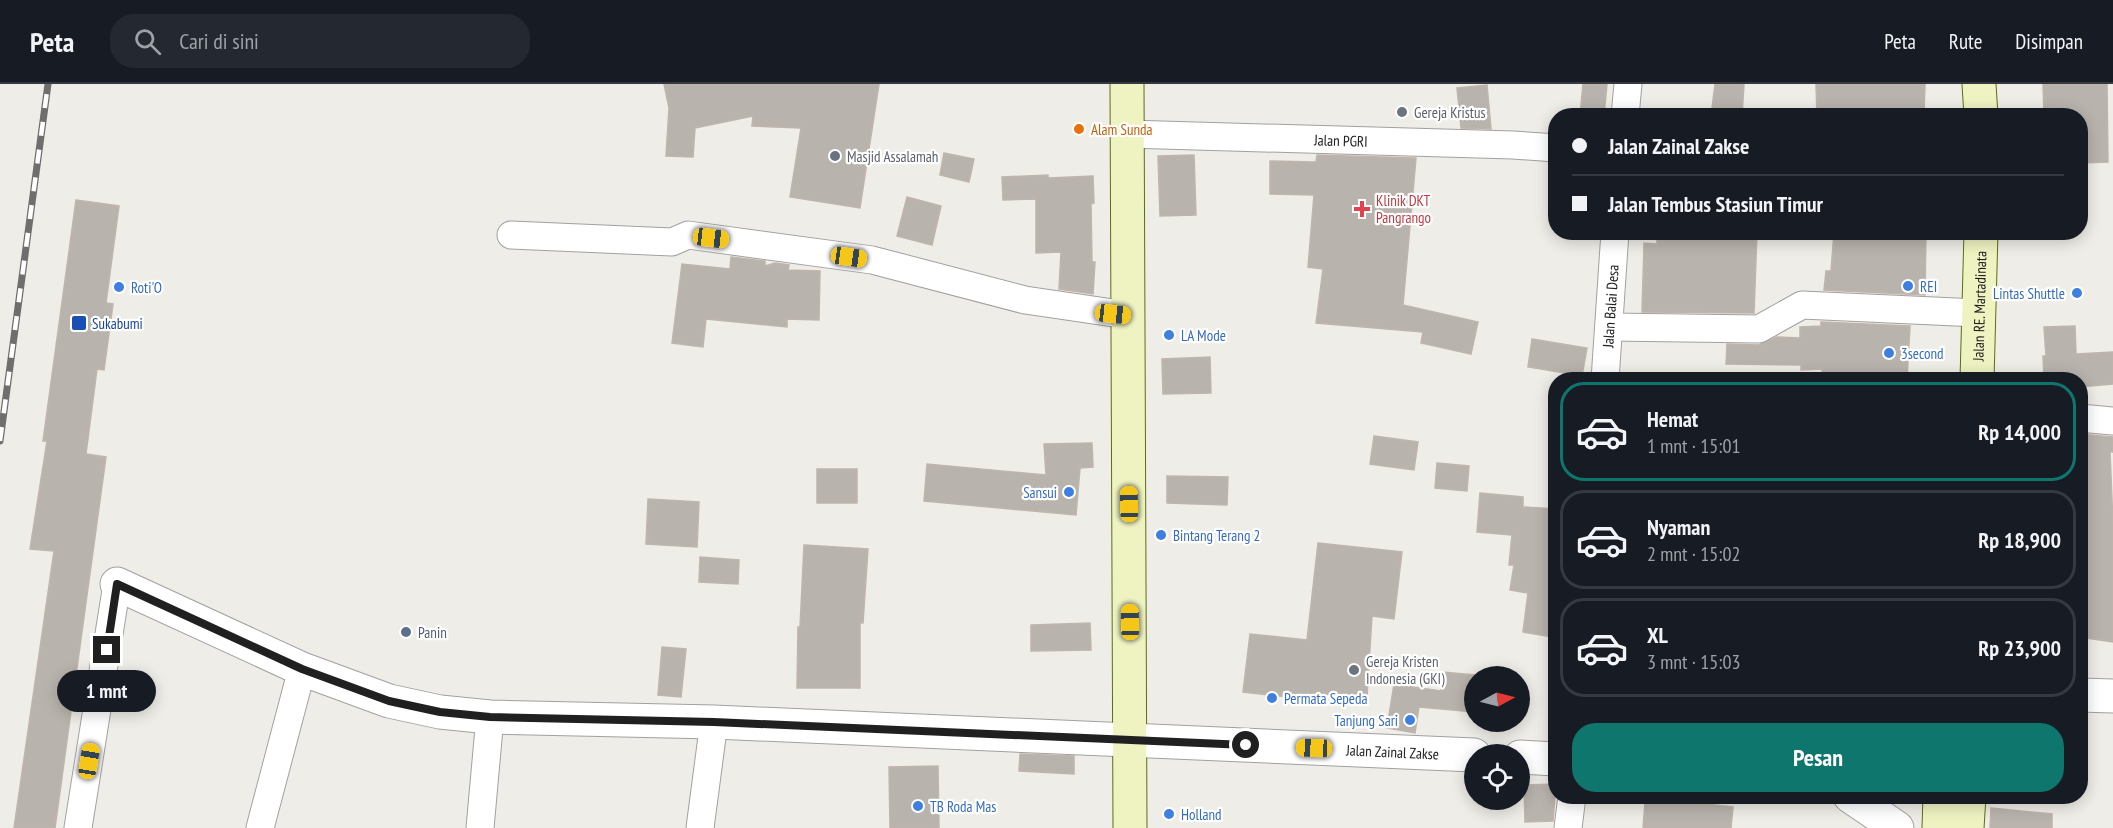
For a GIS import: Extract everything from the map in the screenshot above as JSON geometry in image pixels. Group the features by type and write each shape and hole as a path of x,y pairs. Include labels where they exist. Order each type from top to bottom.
{"main road":[{"path":"1127,84 1130,828"},
{"path":"1978,84 1980,108"},
{"name":"Jalan RE. Martadinata","path":"1977,372 1981,240"},
{"path":"1939,828 1960,804"}],"street":[{"path":"1626,108 1628,84"},
{"name":"Jalan PGRI","path":"1127,134 1548,147"},
{"path":"511,235 672,242 688,235 872,260 1025,300 1127,315"},
{"name":"Jalan Balai Desa","path":"1606,372 1614,240"},
{"path":"1609,327 1760,329 1802,306 1978,313"},
{"path":"2088,419 2113,421"},
{"path":"78,828 117,584"},
{"name":"Jalan Zainal Zakse","path":"117,584 302,669 389,701 440,712 490,717 714,722 1464,755"},
{"path":"260,828 302,669"},
{"path":"2088,695 2113,696"},
{"path":"480,828 490,717"},
{"path":"700,828 714,722"},
{"path":"1530,758 1548,759"},
{"path":"1568,828 1571,804"},
{"path":"1862,804 1897,828"}],"building":[{"path":"664,84 879,84 860,208 790,197 801,128 752,126 753,116 695,128 693,157 666,156 669,108"},
{"path":"1583,84 1607,84 1605,108 1581,108"},
{"path":"1715,84 1744,84 1742,108 1712,108"},
{"path":"1816,84 1925,84 1924,108 1817,108"},
{"path":"2043,84 2107,84 2108,162 2088,163 2088,108 2044,108"},
{"path":"1487,85 1491,129 1461,128 1457,88"},
{"path":"944,153 974,159 969,182 940,175"},
{"path":"1194,155 1196,215 1160,216 1158,156"},
{"name":"Klinik DKT Pangrango","path":"1317,155 1416,158 1403,305 1478,322 1471,354 1421,343 1423,332 1316,323 1323,269 1308,267 1314,195 1270,194 1270,161 1316,162"},
{"path":"1048,175 1048,178 1093,176 1092,262 1095,262 1093,294 1059,289 1061,252 1036,253 1036,199 1003,200 1002,177"},
{"path":"907,197 941,206 932,245 897,236"},
{"path":"76,200 119,206 106,303 113,304 104,370 97,369 86,454 106,457 55,828 14,828 54,551 30,549 47,441 43,441"},
{"path":"1657,240 1757,240 1754,313 1642,312 1644,243 1657,244"},
{"path":"1833,240 1926,240 1925,295 1824,290 1826,271 1831,271"},
{"path":"731,257 765,261 765,266 775,263 789,265 788,270 820,271 819,320 787,319 787,327 706,319 703,347 672,343 682,264 730,269"},
{"path":"1821,322 1910,326 1907,372 1822,372 1822,369 1801,370 1801,365 1726,364 1727,344 1759,345 1777,337 1800,338 1800,327 1821,326"},
{"path":"2075,326 2076,354 2113,352 2113,384 2088,386 2088,372 2044,372 2043,356 2046,356 2044,327"},
{"path":"1532,339 1587,348 1583,372 1558,372 1528,367"},
{"path":"1210,357 1211,393 1163,394 1162,359"},
{"path":"2088,435 2113,437 2113,452 2110,452 2113,524 2113,642 2088,638"},
{"path":"1374,436 1418,442 1414,470 1370,464"},
{"path":"1092,443 1093,467 1080,468 1076,515 924,501 927,464 1046,475 1044,444"},
{"path":"1437,463 1469,466 1467,491 1435,488"},
{"path":"817,469 857,469 857,503 817,503"},
{"path":"1167,476 1228,477 1227,505 1167,503"},
{"path":"1480,493 1523,497 1523,507 1548,509 1548,636 1523,632 1528,593 1510,590 1514,565 1509,565 1512,535 1477,532"},
{"path":"648,499 699,502 697,547 646,544"},
{"path":"1318,543 1402,552 1394,619 1372,616 1367,697 1308,693 1307,699 1243,692 1250,634 1307,640"},
{"path":"804,545 868,549 863,623 860,623 860,688 797,688 798,627 800,627"},
{"path":"700,557 739,560 738,584 699,582"},
{"path":"1090,623 1091,650 1031,651 1031,625"},
{"path":"662,647 686,649 681,697 658,695"},
{"path":"1442,672 1464,674 1464,711 1419,707 1415,733 1387,728 1394,684 1441,691"},
{"path":"1020,754 1074,756 1074,774 1019,771"},
{"path":"938,766 939,828 890,828 889,767"},
{"path":"1548,784 1548,804 1554,804 1553,821 1525,822 1525,810 1530,810 1530,785"},
{"path":"1645,804 1706,804 1733,807 1731,828 1643,828"},
{"path":"1991,808 2052,814 2052,828 1990,828"}],"railway":[{"path":"0,441 48,84"}],"place":[{"name":"Gereja Kristus","path":"1402,112"},
{"name":"Alam Sunda","path":"1079,129"},
{"name":"Masjid Assalamah","path":"835,156"},
{"name":"Klinik DKT Pangrango","path":"1362,209"},
{"name":"REI","path":"1908,286"},
{"name":"Roti'O","path":"119,287"},
{"name":"Lintas Shuttle","path":"2077,293"},
{"name":"Sukabumi","path":"79,323"},
{"name":"LA Mode","path":"1169,335"},
{"name":"3second","path":"1889,353"},
{"name":"Sansui","path":"1069,492"},
{"name":"Bintang Terang 2","path":"1161,535"},
{"name":"Panin","path":"406,632"},
{"name":"Gereja Kristen Indonesia (GKI)","path":"1354,670"},
{"name":"Permata Sepeda","path":"1272,698"},
{"name":"Tanjung Sari","path":"1410,720"},
{"name":"TB Roda Mas","path":"918,806"},
{"name":"Holland","path":"1169,814"}],"route":[{"path":"107,650 117,584 302,669 389,701 440,712 490,717 714,722 1246,745"}]}
